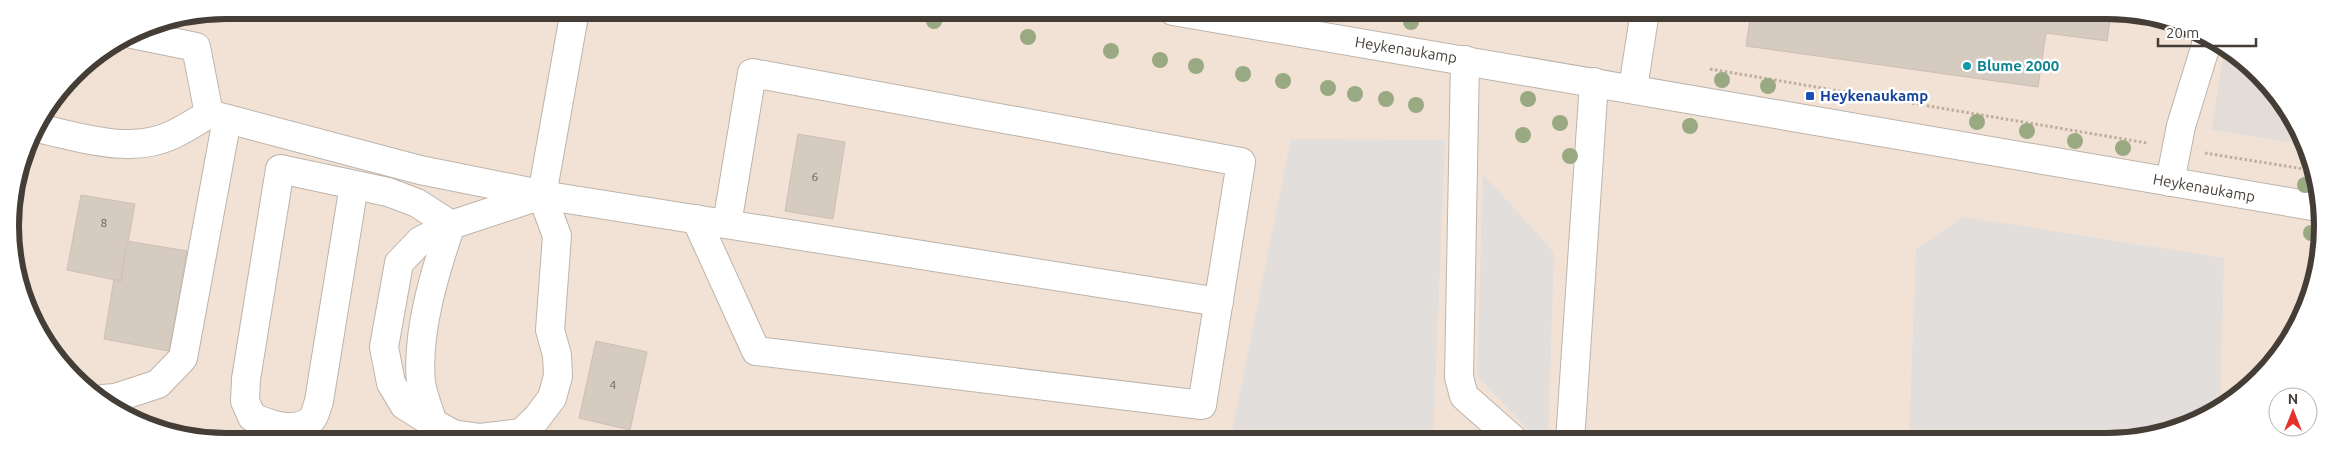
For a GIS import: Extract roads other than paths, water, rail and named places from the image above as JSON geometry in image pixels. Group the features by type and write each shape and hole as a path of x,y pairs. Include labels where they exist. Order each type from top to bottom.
{"street":[{"path":"521,433 536,419 552,398 558,376 557,355 550,330 557,236 542,195 573,19"},
{"name":"Heykenaukamp","path":"1221,19 1633,88 2313,206"},
{"path":"1633,88 1644,19"},
{"path":"111,398 158,384 184,358 218,117 196,47 144,36"},
{"path":"2170,182 2181,126 2206,44"},
{"path":"1465,60 1458,377 1464,396 1506,433"},
{"path":"696,219 756,351 1202,405 1241,162 752,73 727,224"},
{"path":"1571,433 1594,82"},
{"path":"43,129 114,144 137,144 171,136 218,117 420,170 542,195 1219,302"},
{"path":"354,185 319,401 312,419 298,427 272,425 252,416 245,401 246,379 280,169 388,192 417,203 451,226"},
{"path":"451,433 404,405 391,382 384,347 399,263 420,241 451,226 542,195"},
{"path":"433,423 421,384 421,350 435,273 451,226"}],"place":[{"name":"Blume 2000","path":"1967,66"},
{"name":"Heykenaukamp","path":"1810,96"}]}
